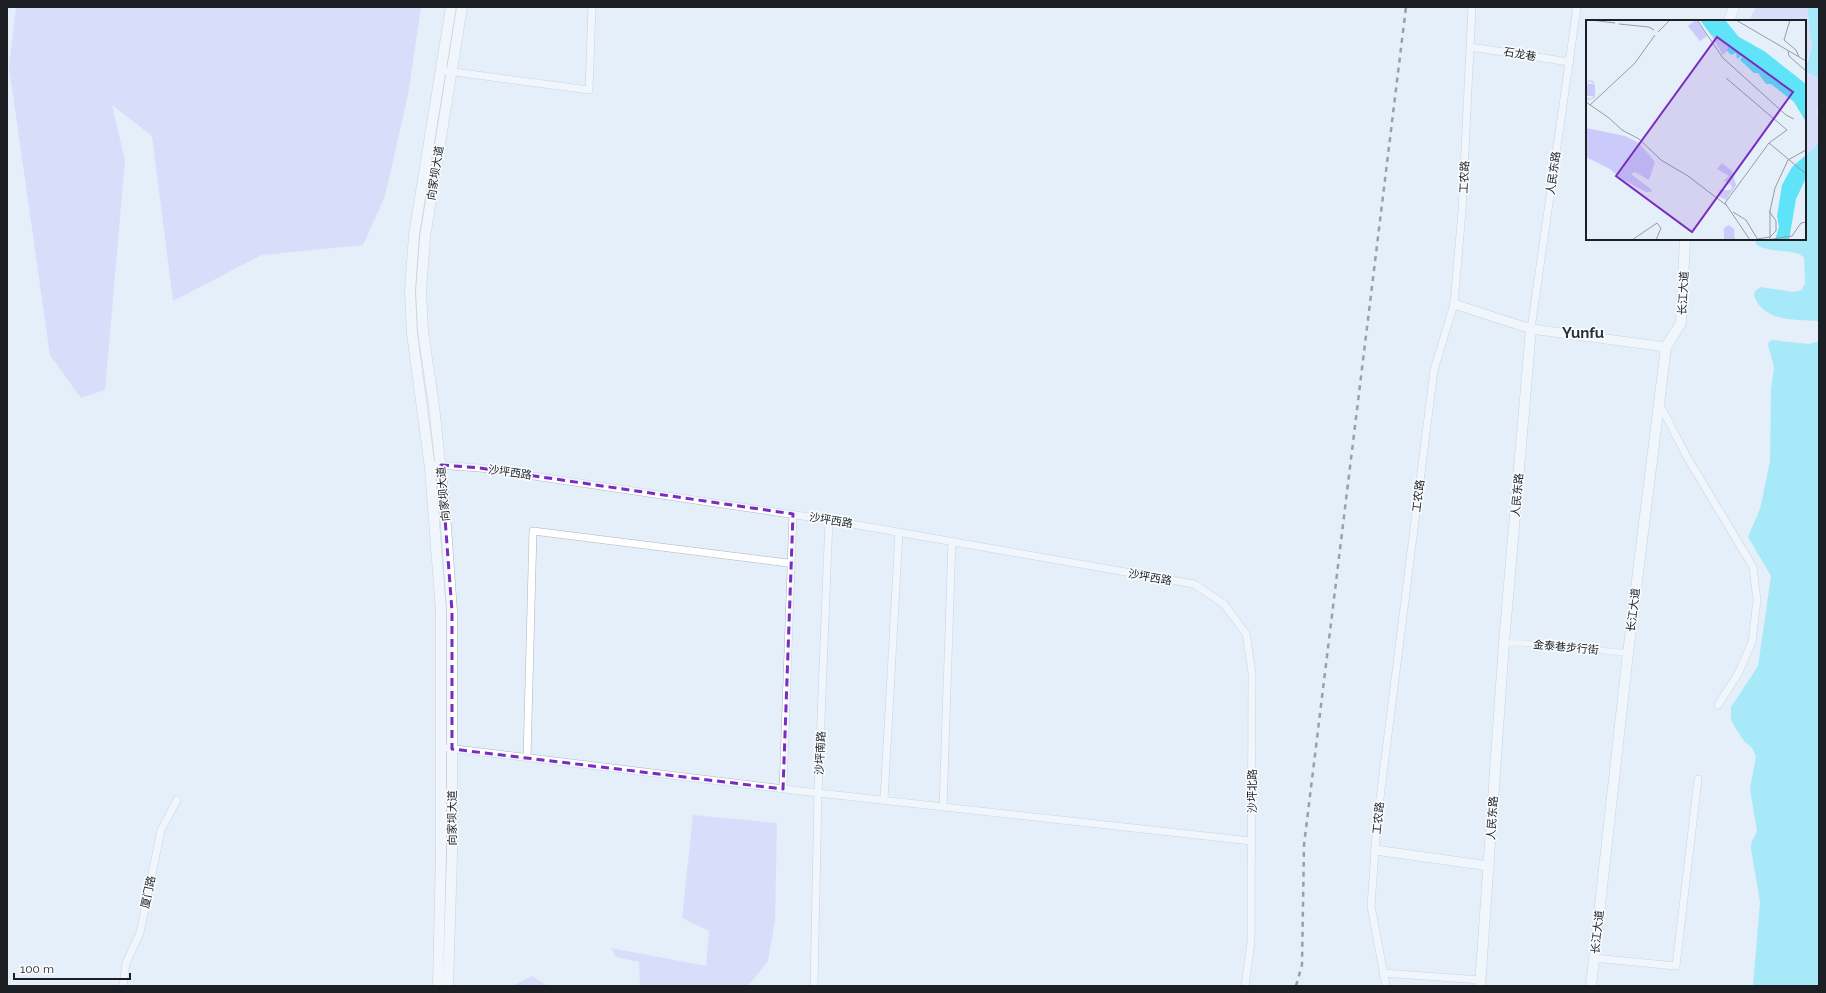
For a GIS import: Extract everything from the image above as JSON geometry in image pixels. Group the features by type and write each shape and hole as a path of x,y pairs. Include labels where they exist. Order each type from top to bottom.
{"main road":[{"name":"向家坝大道","path":"438,986 441,853 447,748 452,611 441,465 422,332 421,281 424,237 446,71 451,7"},
{"name":"向家坝大道","path":"448,986 452,854 441,611 430,464 412,334 410,281 415,228 446,71 462,7"},
{"path":"1729,20 1734,7"},
{"name":"长江大道","path":"1591,986 1658,401 1666,347 1681,323 1685,240"},
{"name":"人民东路","path":"1481,983 1504,643 1531,329"}],"street":[{"path":"446,71 589,90 592,7"},
{"name":"工农路","path":"1386,986 1371,906 1377,822 1434,370 1454,304 1462,211 1472,7"},
{"name":"人民东路","path":"1531,329 1577,7"},
{"name":"石龙巷","path":"1470,47 1570,62"},
{"path":"1454,304 1531,329 1666,347"},
{"path":"1658,401 1687,457 1753,567 1757,600 1752,642 1738,674 1718,705"},
{"name":"沙坪西路","path":"430,464 480,468 793,514 1194,584 1224,604"},
{"path":"783,789 793,514"},
{"name":"沙坪南路","path":"814,986 818,793 828,520"},
{"path":"527,758 533,531 788,563"},
{"path":"884,800 898,532"},
{"path":"943,807 952,542"},
{"name":"沙坪北路","path":"1224,604 1246,634 1252,673 1251,942 1246,986"},
{"name":"金泰巷步行街","path":"1504,643 1521,643 1628,653"},
{"path":"447,748 783,789 1251,841"},
{"path":"1594,958 1676,966 1698,779"},
{"name":"厦门路","path":"123,986 126,963 140,933 161,830 177,800"},
{"path":"1375,850 1489,866"},
{"path":"1383,973 1481,983"}],"highlighted area":[{"path":"441,465 480,468 793,514 783,789 452,749 452,611"}],"shaded area":[{"path":"16,7 421,7 408,95 385,196 363,245 262,255 173,301 152,136 112,105 125,161 105,390 81,398 50,355 9,67"},
{"path":"1756,7 1807,7 1812,47 1806,62 1806,20 1750,20"},
{"path":"1807,7 1819,7 1819,79 1806,70 1812,47"},
{"path":"1806,68 1807,72 1819,79 1819,104 1817,112 1819,120 1819,142 1806,156"},
{"path":"1819,142 1819,321 1781,318 1772,315 1758,304 1754,295 1755,291 1761,287 1794,292 1802,290 1805,283 1804,258 1795,253 1761,247 1756,244 1755,240 1806,240 1806,156"},
{"path":"1772,340 1809,344 1819,341 1819,986 1753,986 1760,902 1751,849 1751,844 1757,831 1750,789 1756,756 1752,748 1744,741 1731,720 1731,707 1758,666 1771,576 1748,537 1760,509 1770,461 1771,390 1774,367 1768,345"},
{"path":"693,815 777,823 775,921 768,961 748,986 640,986 639,962 616,957 611,948 706,966 709,931 682,918"},
{"path":"532,976 548,986 512,986"}],"railway":[{"path":"1296,986 1302,965 1304,845 1406,7"}],"district":[{"name":"Yunfu","path":"1583,333"}]}
